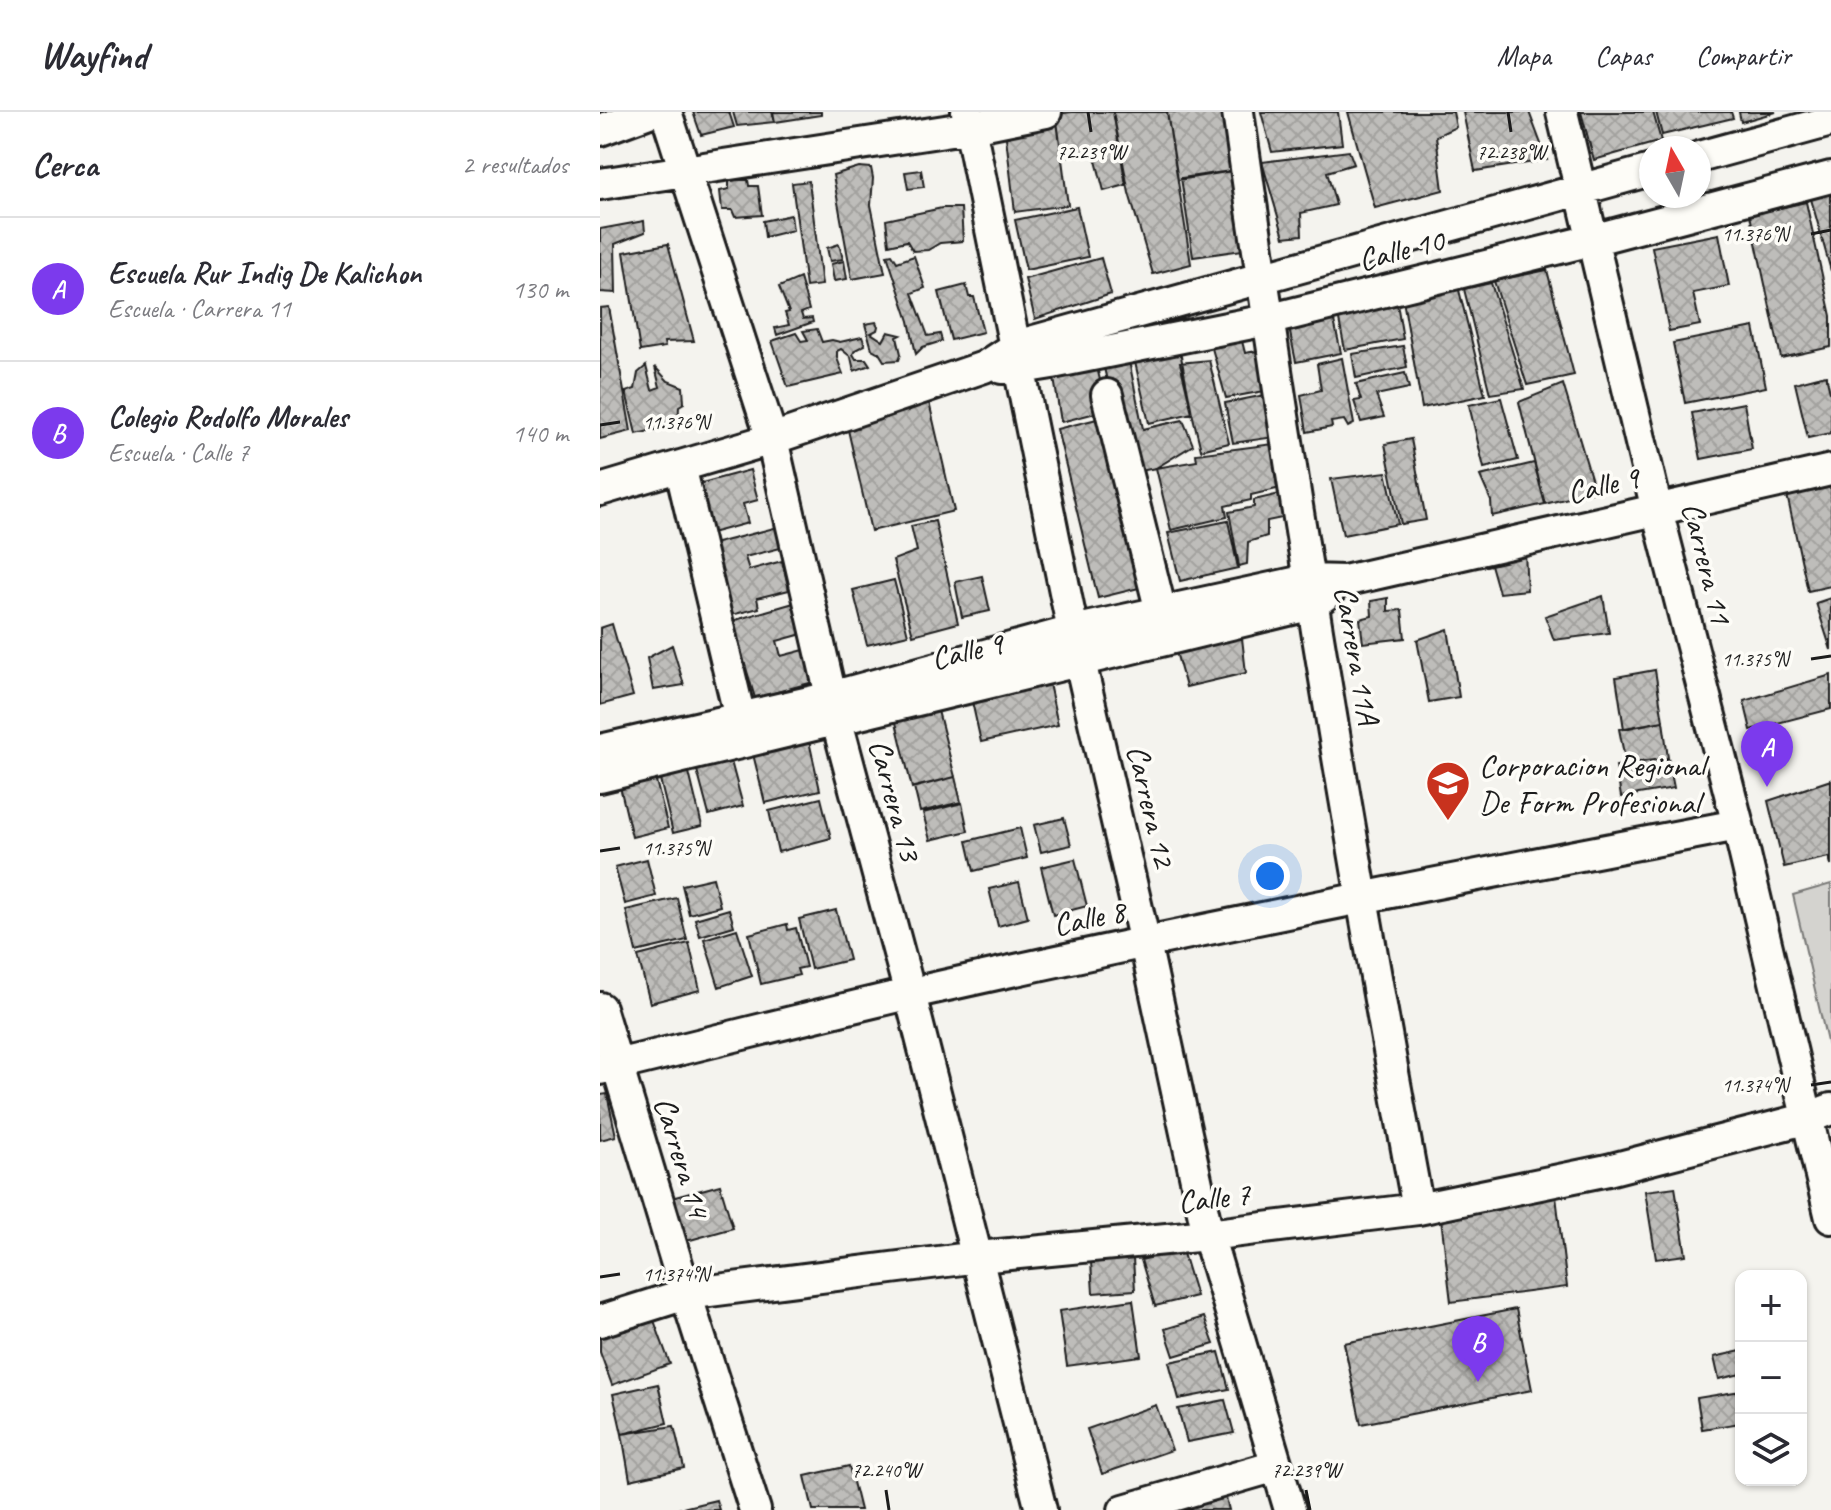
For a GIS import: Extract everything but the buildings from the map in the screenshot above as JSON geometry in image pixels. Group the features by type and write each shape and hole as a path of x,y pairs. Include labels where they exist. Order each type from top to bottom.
{"street":[{"path":"600,130 649,112"},
{"name":"Carrera 13","path":"666,112 772,439 834,708 1041,1510"},
{"path":"600,184 969,120 1046,112"},
{"name":"Carrera 11A","path":"1238,112 1267,320 1360,897 1418,1209"},
{"name":"Carrera 11","path":"1562,112 1657,510 1738,825 1818,1114 1831,1218"},
{"name":"Carrera 12","path":"969,120 1073,631 1208,1235 1290,1510"},
{"path":"1711,154 1831,121"},
{"path":"1019,357 1262,279 1639,173"},
{"name":"Calle 10","path":"600,490 772,439 1019,357 1267,320 1831,177"},
{"path":"1107,395 1161,612"},
{"path":"680,466 740,718"},
{"name":"Calle 9","path":"600,750 740,718 834,708 1081,661 1344,581 1831,470"},
{"name":"Calle 9","path":"600,777 834,708 1073,631 1161,612 1310,592"},
{"name":"Calle 8","path":"608,1067 910,994 1145,943 1360,897 1738,825"},
{"name":"Carrera 14","path":"600,1008 608,1067 686,1294 755,1510"},
{"name":"Calle 7","path":"600,1321 686,1294 978,1257 1208,1235 1418,1209 1608,1170 1818,1114"},
{"path":"1124,1510 1276,1466"}],"shaded area":[{"path":"1831,884 1831,1059 1793,895"}],"place":[{"name":"Escuela Rur Indig De Kalichon","path":"1767,787"},
{"name":"Corporacion Regional De Form Profesional","path":"1448,822"},
{"name":"Colegio Rodolfo Morales","path":"1478,1382"}]}
